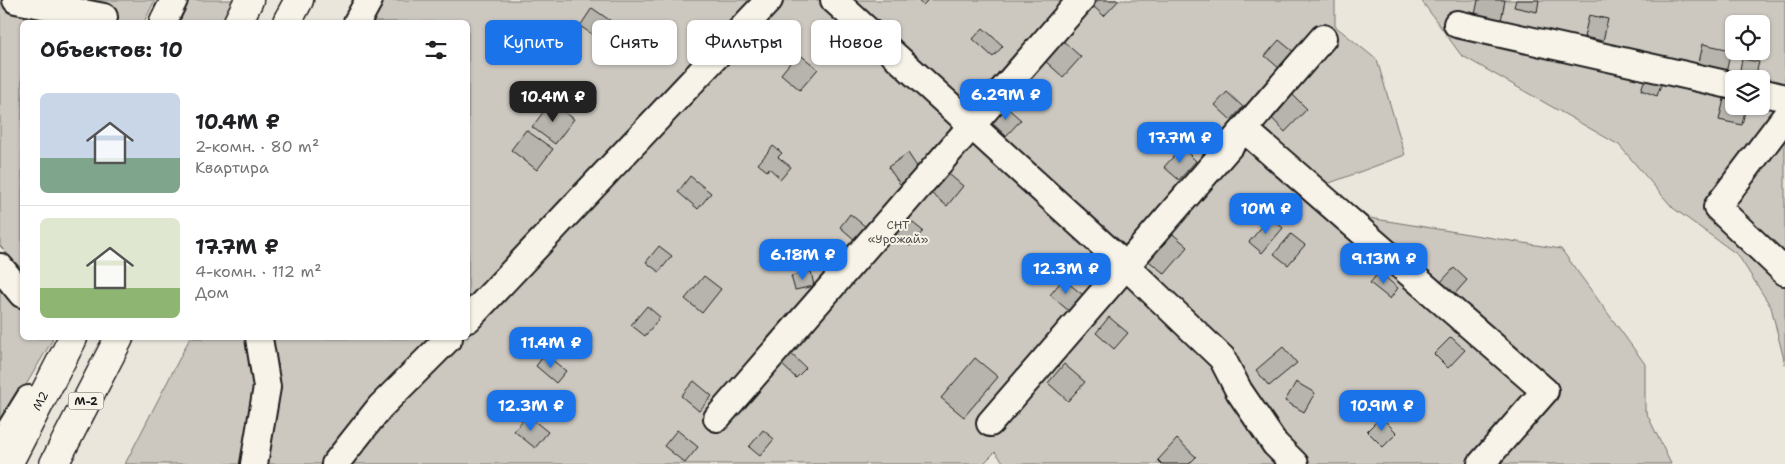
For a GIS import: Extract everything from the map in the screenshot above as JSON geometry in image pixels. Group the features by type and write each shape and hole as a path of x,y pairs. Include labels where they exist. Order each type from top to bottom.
{"highway":[{"path":"239,20 249,0"},
{"path":"287,20 299,0"},
{"name":"М-2","path":"54,464 118,340"},
{"name":"М2","path":"8,464 67,349"}],"street":[{"path":"16,0 104,17"},
{"path":"165,20 174,0"},
{"path":"358,20 369,0"},
{"path":"470,317 769,0"},
{"path":"834,0 1127,267 1222,358 1239,391 1275,444 1295,464"},
{"path":"717,418 1081,0"},
{"path":"1457,24 1725,84"},
{"path":"990,423 1127,267 1323,38"},
{"path":"1770,94 1785,98"},
{"path":"1785,116 1717,206 1785,272"},
{"path":"1244,130 1545,391 1481,464"},
{"path":"0,267 20,292"},
{"path":"254,464 266,387 259,340"},
{"path":"335,464 380,407 447,340"},
{"path":"0,446 36,387 67,349"}],"green space":[{"path":"0,0 155,0 145,20 20,20 20,267 0,246"},
{"path":"184,0 250,0 240,20 174,20"},
{"name":"СНТ «Урожай»","path":"373,0 1335,0 1335,26 1377,60 1405,155 1327,184 1369,218 1561,249 1645,364 1645,410 1671,464 1005,464 995,452 983,464 125,464 189,340 470,340 470,20 362,20"},
{"path":"1421,0 1785,0 1785,364 1771,307 1738,255 1673,208 1619,145 1461,55"},
{"path":"0,282 20,305 20,340 52,340 0,429"}],"building":[{"path":"917,0 928,0 923,5"},
{"path":"1098,0 1119,0 1104,16 1093,6"},
{"path":"1478,0 1505,0 1501,21 1475,15"},
{"path":"1516,0 1539,0 1537,12 1514,7"},
{"path":"592,8 609,20 592,20 592,34 582,27 582,23"},
{"path":"1589,15 1608,19 1603,41 1584,37"},
{"path":"983,28 1003,46 993,57 973,39"},
{"path":"1062,40 1081,57 1063,77 1044,60"},
{"path":"1279,40 1295,53 1280,69 1265,56"},
{"path":"1703,44 1725,49 1725,60 1729,60 1725,73 1698,67"},
{"path":"801,55 818,69 800,90 781,74 788,65 801,65"},
{"path":"1742,60 1759,62 1757,70 1740,70"},
{"path":"1648,70 1664,76 1657,96 1641,90"},
{"path":"1227,92 1243,107 1231,120 1215,105"},
{"path":"1290,92 1307,109 1285,132 1268,114"},
{"path":"1724,99 1725,115 1744,115 1742,125 1719,120"},
{"path":"551,102 574,119 555,144 532,127"},
{"path":"1005,106 1021,120 1006,136 990,121"},
{"path":"526,130 553,149 537,170 511,150"},
{"path":"773,146 782,153 778,157 791,167 781,179 769,168 767,171 758,164"},
{"path":"1182,147 1196,161 1179,180 1164,167"},
{"path":"908,153 920,171 900,184 888,167"},
{"path":"944,170 963,186 947,206 927,190"},
{"path":"690,176 711,193 698,209 678,192"},
{"path":"850,214 866,227 855,240 840,227"},
{"path":"903,215 923,231 910,246 890,230"},
{"path":"1270,217 1283,228 1262,253 1249,242"},
{"path":"1168,230 1188,247 1165,274 1145,258"},
{"path":"1291,234 1305,245 1288,265 1274,254"},
{"path":"659,246 672,256 659,272 646,262"},
{"path":"1454,268 1467,280 1451,298 1437,286"},
{"path":"811,271 814,286 795,290 791,276"},
{"path":"1379,272 1398,288 1390,299 1370,283"},
{"path":"704,276 721,289 702,313 685,299"},
{"path":"1063,279 1083,295 1069,311 1050,295"},
{"path":"647,306 660,317 645,336 631,325"},
{"path":"1109,317 1128,333 1114,349 1096,333"},
{"path":"1451,337 1465,350 1448,368 1434,354"},
{"path":"1283,347 1297,363 1269,386 1256,370"},
{"path":"788,351 806,368 796,378 778,361"},
{"path":"545,354 566,371 556,383 536,366"},
{"path":"975,358 998,377 964,417 941,398"},
{"path":"1064,364 1085,382 1068,401 1048,383"},
{"path":"694,381 712,396 699,411 681,396"},
{"path":"1296,382 1315,393 1304,412 1285,401"},
{"path":"527,415 548,432 535,448 514,431"},
{"path":"1381,417 1397,433 1383,447 1367,431"},
{"path":"677,430 698,447 685,463 664,446"},
{"path":"763,430 774,439 760,456 749,447"},
{"path":"1177,439 1196,457 1189,464 1162,464 1158,460"}]}
